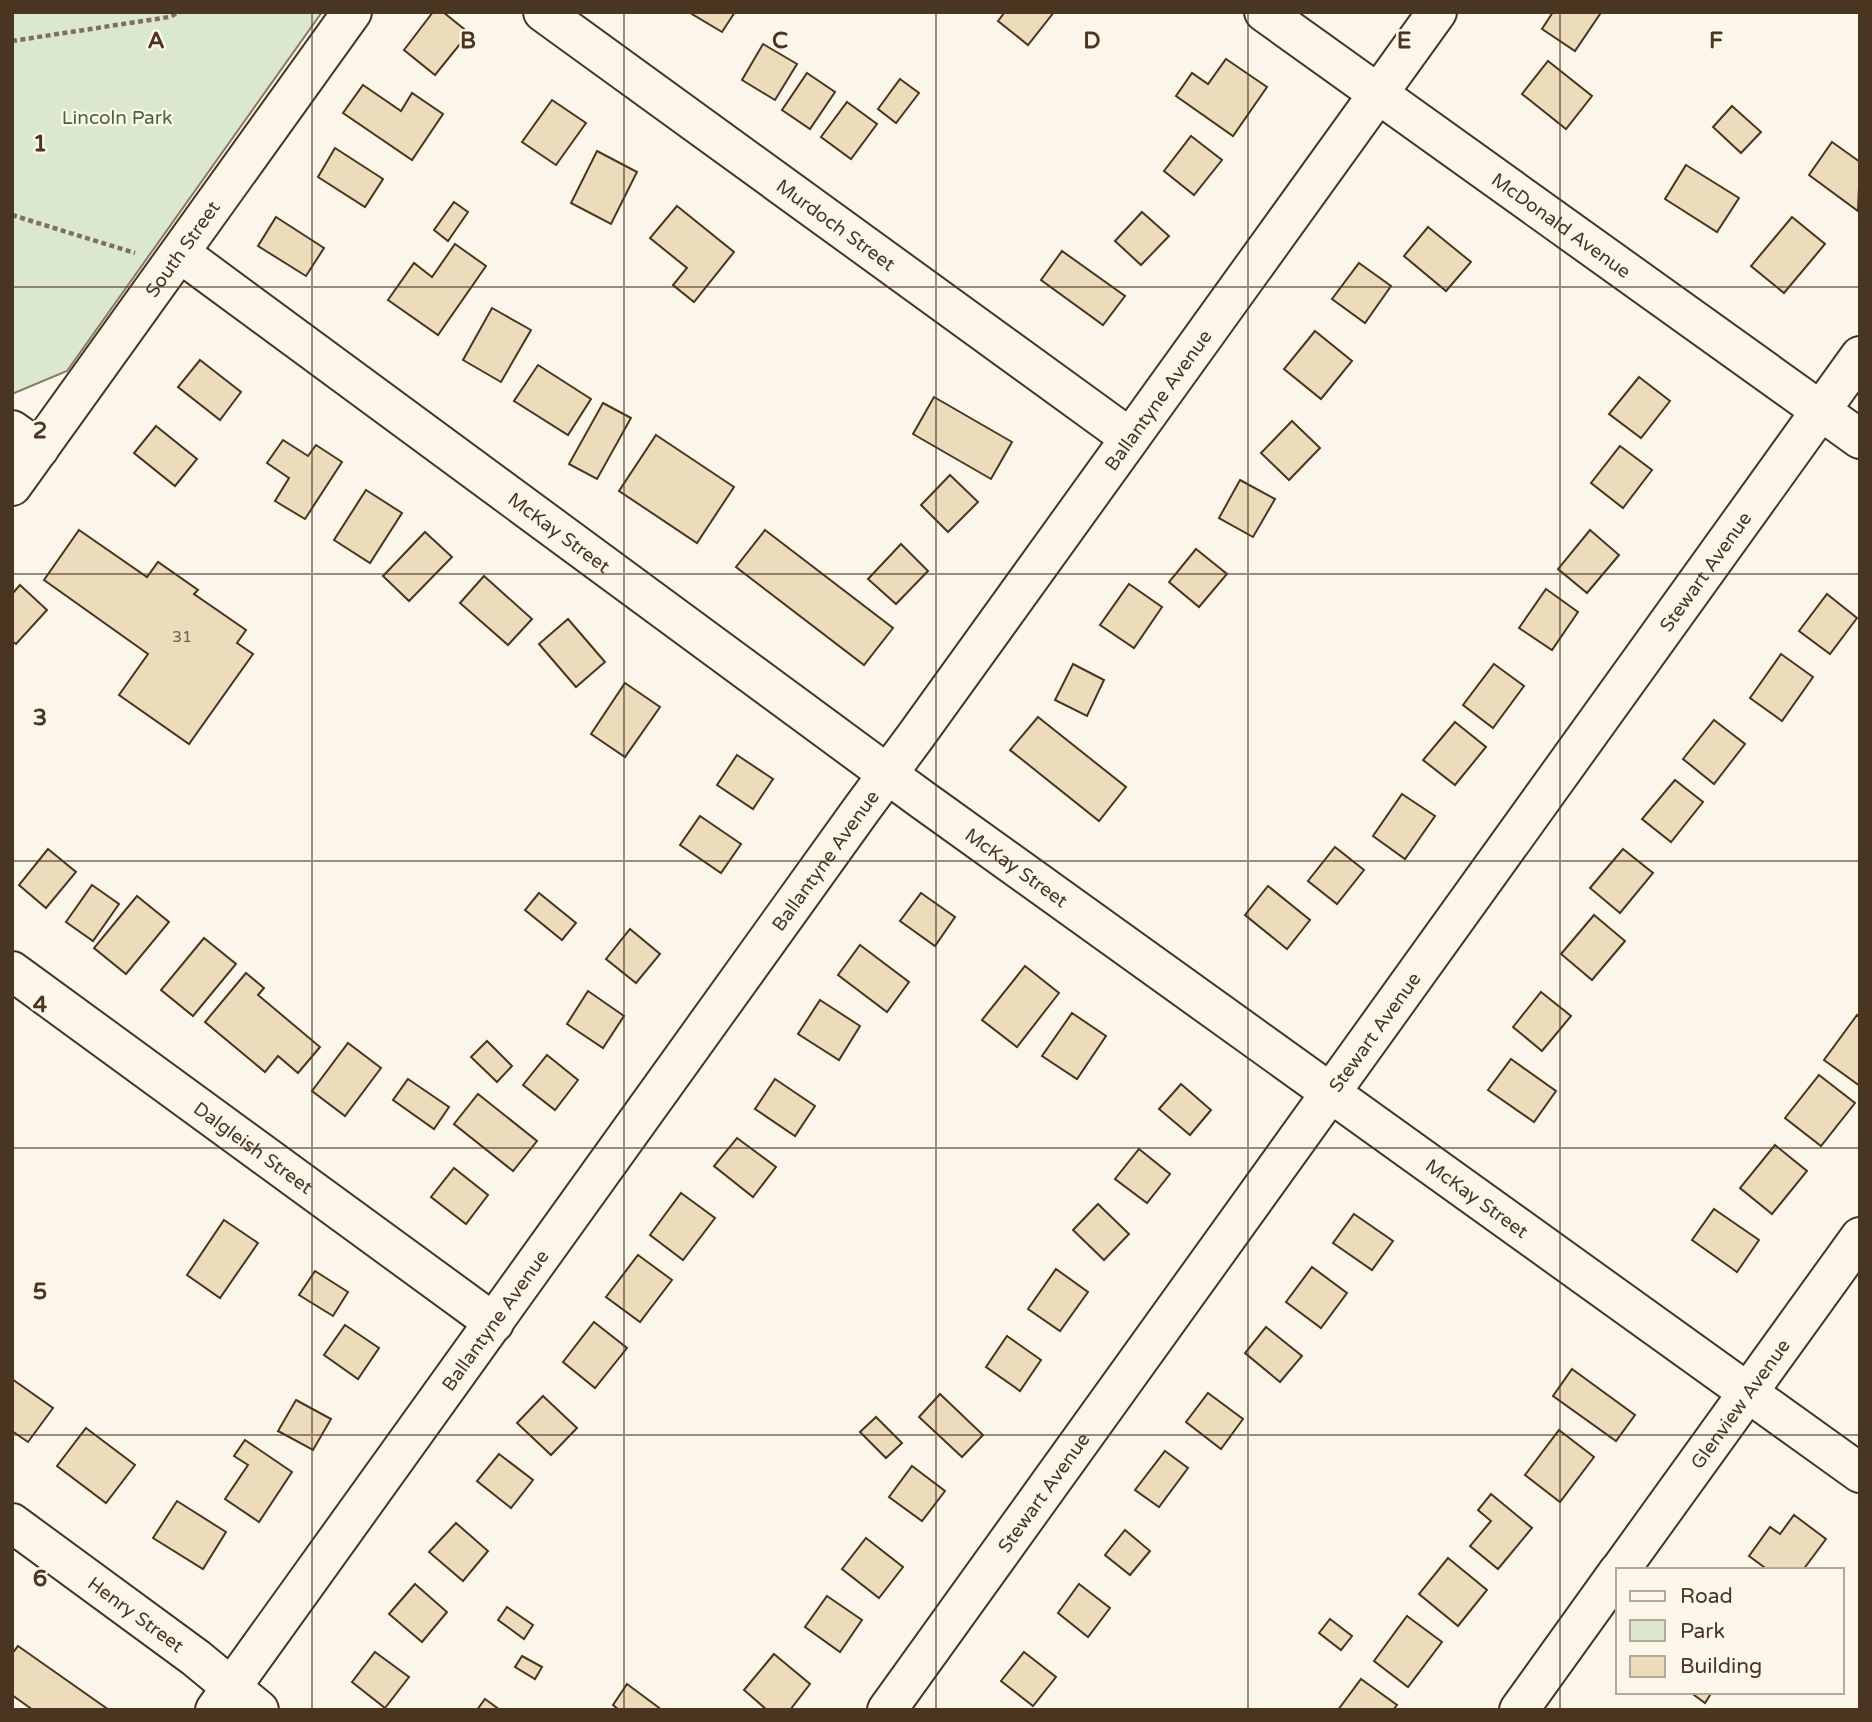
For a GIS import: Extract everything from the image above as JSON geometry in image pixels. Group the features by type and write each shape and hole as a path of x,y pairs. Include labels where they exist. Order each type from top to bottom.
{"street":[{"name":"South Street","path":"12,486 26,439 180,253 352,12"},
{"name":"Murdoch Street","path":"543,12 1130,438"},
{"name":"McDonald Avenue","path":"1264,12 1860,439"},
{"name":"Ballantyne Avenue","path":"235,1702 494,1323 1437,12"},
{"name":"McKay Street","path":"180,253 888,773 1860,1473"},
{"name":"Stewart Avenue","path":"887,1710 1860,356"},
{"name":"Dalgleish Street","path":"12,971 494,1323"},
{"name":"Glenview Avenue","path":"1621,1568 1860,1237"},
{"name":"Henry Street","path":"12,1523 185,1650 235,1702"},
{"name":"Glenview Avenue","path":"1519,1710 1616,1575"}],"path":[{"path":"12,41 169,17 180,12"},
{"path":"12,215 148,257 180,253"}],"green space":[{"name":"Lincoln Park","path":"12,12 322,12 67,371 12,394"}],"building":[{"path":"433,12 443,12 469,33 435,75 404,50"},
{"path":"735,12 722,32 692,14"},
{"path":"1005,12 1054,12 1028,45 998,21"},
{"path":"1553,12 1600,14 1575,51 1542,29"},
{"path":"763,44 797,64 775,100 742,80"},
{"path":"1226,59 1267,87 1233,136 1176,96 1192,73 1208,84"},
{"path":"1548,61 1592,96 1566,129 1522,94"},
{"path":"807,73 835,92 810,129 782,110"},
{"path":"900,79 919,93 896,123 878,109"},
{"path":"363,85 401,111 412,93 443,114 412,160 343,113"},
{"path":"552,100 586,123 556,165 522,142"},
{"path":"847,102 877,124 851,159 821,137"},
{"path":"1732,106 1761,132 1741,153 1713,127"},
{"path":"1191,136 1222,160 1194,195 1164,171"},
{"path":"1832,142 1860,162 1858,211 1809,175"},
{"path":"335,148 383,179 365,207 318,177"},
{"path":"597,151 637,172 611,224 571,203"},
{"path":"1686,165 1739,198 1717,232 1665,199"},
{"path":"454,202 468,212 448,241 434,230"},
{"path":"677,206 734,252 694,302 673,285 687,268 650,238"},
{"path":"1142,212 1169,236 1141,265 1115,241"},
{"path":"276,217 324,248 306,276 258,246"},
{"path":"1792,217 1825,244 1784,293 1751,266"},
{"path":"1428,227 1471,262 1446,291 1404,256"},
{"path":"455,244 486,266 438,335 388,300 414,263 432,277"},
{"path":"1062,251 1125,296 1103,325 1041,280"},
{"path":"1359,263 1391,286 1365,323 1332,299"},
{"path":"492,308 531,330 501,382 463,360"},
{"path":"1315,331 1352,361 1321,399 1284,369"},
{"path":"200,360 241,392 220,420 178,387"},
{"path":"538,365 591,399 568,435 514,401"},
{"path":"1639,377 1670,401 1641,438 1609,414"},
{"path":"934,397 1012,442 991,479 913,434"},
{"path":"603,403 631,418 597,479 569,464"},
{"path":"1292,421 1320,448 1289,480 1261,453"},
{"path":"156,426 197,459 175,486 134,453"},
{"path":"656,435 734,487 697,543 619,491"},
{"path":"283,440 308,456 316,445 342,462 305,519 275,501 289,478 267,463"},
{"path":"1620,446 1652,470 1623,508 1591,483"},
{"path":"950,475 978,502 948,532 921,505"},
{"path":"1240,480 1275,499 1253,537 1219,518"},
{"path":"366,490 402,513 370,563 334,540"},
{"path":"79,530 147,577 158,562 198,590 194,594 246,630 237,643 253,654 189,744 119,695 148,654 44,580"},
{"path":"765,530 893,628 864,665 736,567"},
{"path":"1590,530 1619,555 1587,593 1558,569"},
{"path":"425,532 452,557 409,601 383,576"},
{"path":"901,544 928,571 896,604 868,579"},
{"path":"1196,549 1227,574 1199,607 1169,582"},
{"path":"484,576 532,619 508,645 460,603"},
{"path":"1129,584 1162,607 1134,648 1100,625"},
{"path":"20,585 47,610 16,644 12,641 12,594"},
{"path":"1546,589 1578,612 1552,650 1519,628"},
{"path":"1827,594 1857,618 1830,654 1799,631"},
{"path":"568,619 605,662 576,687 539,644"},
{"path":"1781,654 1813,677 1782,721 1750,698"},
{"path":"1073,664 1104,680 1087,716 1055,700"},
{"path":"1494,664 1524,686 1493,728 1463,705"},
{"path":"625,683 660,707 625,757 591,734"},
{"path":"1038,717 1126,787 1099,821 1010,750"},
{"path":"1714,720 1745,744 1714,784 1683,759"},
{"path":"1455,722 1486,747 1455,785 1423,760"},
{"path":"737,755 773,779 753,809 717,785"},
{"path":"1675,780 1703,802 1671,842 1642,819"},
{"path":"1402,794 1435,816 1405,859 1373,836"},
{"path":"700,816 741,844 721,873 680,845"},
{"path":"1335,847 1364,870 1337,904 1308,881"},
{"path":"48,849 76,872 46,908 19,885"},
{"path":"1623,849 1653,873 1620,913 1590,888"},
{"path":"92,885 119,904 93,941 66,922"},
{"path":"1268,886 1310,920 1287,949 1245,915"},
{"path":"539,893 576,923 562,940 525,910"},
{"path":"921,893 955,917 935,946 900,921"},
{"path":"137,896 169,922 126,974 94,948"},
{"path":"1594,915 1625,941 1592,980 1561,954"},
{"path":"630,929 660,954 636,983 606,959"},
{"path":"204,938 236,964 193,1016 161,990"},
{"path":"860,945 909,982 887,1012 838,975"},
{"path":"1025,966 1059,993 1017,1047 982,1020"},
{"path":"246,973 264,988 258,995 320,1047 298,1073 278,1056 265,1072 205,1022"},
{"path":"588,991 624,1016 603,1048 567,1024"},
{"path":"1541,992 1571,1016 1542,1051 1513,1027"},
{"path":"820,1000 860,1026 839,1060 798,1034"},
{"path":"1072,1013 1106,1036 1077,1079 1042,1056"},
{"path":"1857,1015 1860,1018 1860,1086 1824,1060"},
{"path":"487,1041 512,1066 497,1082 471,1057"},
{"path":"348,1043 381,1068 345,1116 312,1091"},
{"path":"547,1055 578,1080 555,1110 523,1085"},
{"path":"1511,1059 1556,1091 1534,1122 1488,1090"},
{"path":"1819,1075 1855,1103 1821,1146 1785,1118"},
{"path":"408,1079 449,1107 434,1129 393,1100"},
{"path":"775,1079 815,1106 795,1136 755,1109"},
{"path":"1181,1084 1211,1110 1190,1135 1159,1109"},
{"path":"478,1094 537,1141 513,1171 454,1124"},
{"path":"737,1138 776,1167 753,1197 714,1166"},
{"path":"1775,1145 1807,1171 1772,1214 1740,1188"},
{"path":"1139,1149 1170,1174 1147,1203 1115,1179"},
{"path":"454,1168 488,1195 466,1224 431,1197"},
{"path":"681,1193 715,1218 683,1260 650,1235"},
{"path":"1098,1204 1129,1234 1104,1260 1073,1230"},
{"path":"1714,1209 1759,1240 1737,1272 1692,1240"},
{"path":"1354,1214 1393,1241 1372,1270 1333,1243"},
{"path":"224,1220 258,1243 220,1298 187,1275"},
{"path":"638,1255 672,1280 640,1322 606,1297"},
{"path":"1312,1267 1347,1293 1321,1328 1286,1302"},
{"path":"1056,1269 1088,1292 1060,1331 1028,1309"},
{"path":"315,1271 348,1292 333,1316 299,1295"},
{"path":"594,1322 627,1348 595,1388 563,1362"},
{"path":"345,1325 379,1348 358,1379 324,1355"},
{"path":"1266,1327 1302,1356 1280,1382 1245,1353"},
{"path":"1007,1336 1041,1360 1020,1391 986,1367"},
{"path":"1572,1369 1635,1415 1616,1441 1553,1396"},
{"path":"12,1379 53,1408 28,1442 12,1431"},
{"path":"1208,1393 1243,1419 1221,1449 1186,1422"},
{"path":"940,1394 983,1435 962,1457 919,1417"},
{"path":"543,1396 577,1428 551,1455 517,1423"},
{"path":"296,1400 331,1419 313,1450 278,1431"},
{"path":"876,1417 902,1443 886,1458 860,1432"},
{"path":"86,1428 135,1465 106,1503 57,1466"},
{"path":"1559,1430 1594,1457 1560,1502 1525,1475"},
{"path":"245,1440 292,1472 259,1522 225,1499 248,1465 234,1456"},
{"path":"1165,1451 1188,1468 1159,1507 1135,1490"},
{"path":"499,1454 533,1480 511,1508 477,1481"},
{"path":"912,1466 945,1491 922,1521 889,1497"},
{"path":"1491,1494 1532,1528 1498,1569 1470,1546 1491,1521 1478,1510"},
{"path":"177,1501 226,1532 203,1569 153,1538"},
{"path":"1794,1515 1826,1539 1804,1568 1765,1568 1749,1556 1770,1527 1780,1534"},
{"path":"456,1523 488,1551 463,1581 429,1552"},
{"path":"1125,1530 1150,1551 1130,1575 1105,1555"},
{"path":"866,1538 903,1567 879,1598 842,1569"},
{"path":"1448,1558 1487,1590 1458,1626 1419,1594"},
{"path":"415,1584 447,1612 422,1642 389,1614"},
{"path":"1079,1584 1110,1608 1088,1637 1058,1613"},
{"path":"827,1596 862,1620 840,1652 805,1627"},
{"path":"507,1607 533,1625 524,1639 498,1620"},
{"path":"1407,1616 1442,1642 1408,1687 1374,1661"},
{"path":"1330,1619 1352,1636 1341,1650 1319,1633"},
{"path":"18,1646 109,1710 33,1710 12,1695 12,1654"},
{"path":"375,1652 409,1677 385,1708 352,1682"},
{"path":"1024,1652 1056,1677 1033,1706 1001,1681"},
{"path":"774,1654 810,1684 790,1710 767,1710 744,1690"},
{"path":"522,1656 542,1667 535,1679 515,1667"},
{"path":"1361,1679 1397,1705 1393,1710 1338,1710"},
{"path":"627,1684 662,1710 619,1710 613,1705"},
{"path":"1693,1694 1711,1694 1705,1703"},
{"path":"485,1699 500,1710 477,1710"}]}
